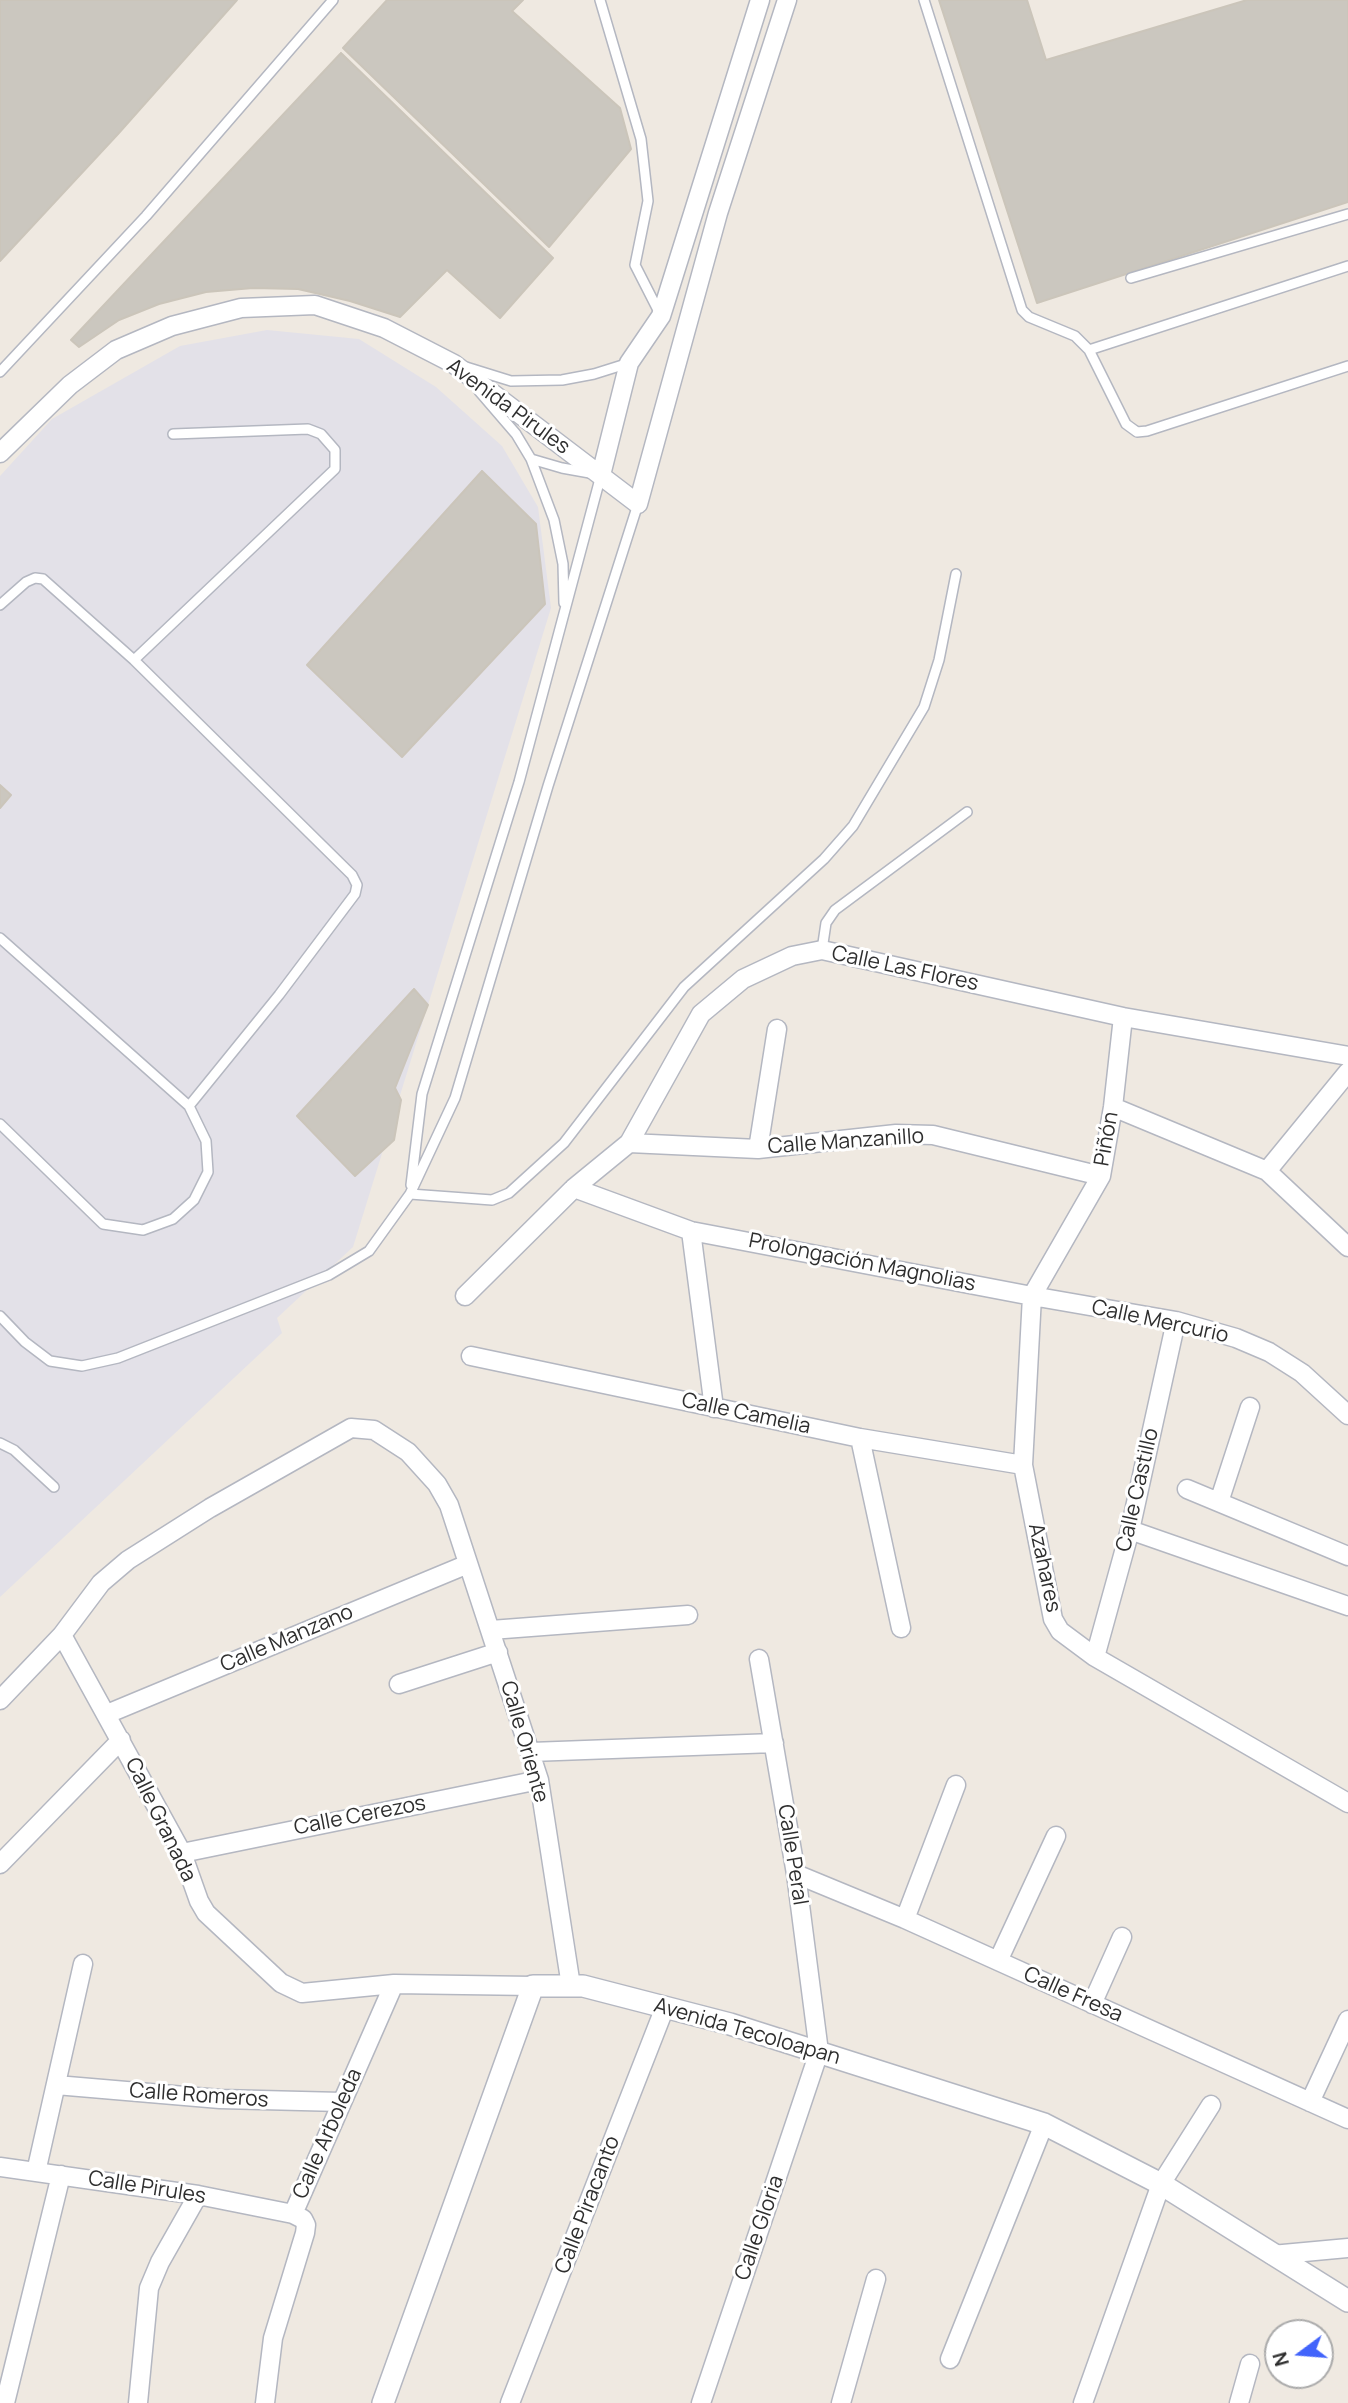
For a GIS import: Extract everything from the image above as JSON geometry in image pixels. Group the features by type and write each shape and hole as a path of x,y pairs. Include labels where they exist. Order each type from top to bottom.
{"street":[{"path":"601,475 629,363 661,316 760,0"},
{"path":"638,504 718,213 787,0"},
{"path":"697,206 718,213"},
{"name":"Avenida Pirules","path":"0,453 70,385 116,350 172,326 241,308 315,305 384,328 454,364 638,504"},
{"name":"Calle Las Flores","path":"629,1143 701,1014 743,979 792,956 822,950 1128,1017 1348,1056"},
{"name":"Piñón","path":"1032,1296 1101,1176 1128,1017"},
{"path":"758,1149 777,1029"},
{"path":"1267,1171 1348,1072"},
{"path":"1113,1107 1267,1171 1348,1247"},
{"name":"Calle Manzanillo","path":"629,1143 758,1149 896,1134 933,1135 1101,1176"},
{"path":"465,1297 574,1188 629,1143"},
{"name":"Prolongación Magnolias","path":"574,1188 691,1231 1032,1296"},
{"path":"691,1231 714,1408"},
{"name":"Calle Mercurio","path":"1032,1296 1176,1321 1236,1338 1269,1352 1302,1373 1348,1415"},
{"name":"Azahares","path":"1032,1296 1023,1465 1053,1619 1060,1632 1096,1657 1348,1803"},
{"name":"Calle Castillo","path":"1096,1657 1130,1530 1176,1321"},
{"name":"Calle Camelia","path":"471,1356 860,1438 1023,1465"},
{"path":"1219,1502 1250,1407"},
{"name":"Calle Oriente","path":"62,1635 101,1583 128,1560 210,1508 351,1428 374,1430 408,1452 437,1484 449,1505 531,1752 539,1780 571,1986"},
{"path":"860,1438 901,1628"},
{"path":"1187,1489 1348,1556"},
{"path":"1130,1530 1348,1606"},
{"name":"Calle Manzano","path":"107,1714 468,1564"},
{"path":"491,1630 688,1615"},
{"path":"0,1700 62,1635"},
{"name":"Calle Granada","path":"62,1635 182,1853 206,1913 281,1983 302,1993 394,1984 533,1986"},
{"path":"399,1684 498,1652"},
{"name":"Calle Peral","path":"759,1659 796,1874 819,2052"},
{"path":"0,1864 121,1740"},
{"path":"531,1752 774,1743"},
{"name":"Calle Cerezos","path":"182,1853 539,1780"},
{"path":"905,1919 956,1785"},
{"path":"998,1961 1056,1836"},
{"name":"Calle Fresa","path":"796,1874 905,1919 1348,2119"},
{"path":"1092,2004 1122,1937"},
{"path":"36,2172 83,1964"},
{"name":"Calle Arboleda","path":"265,2403 273,2338 306,2233 303,2219 293,2214 394,1984"},
{"path":"383,2403 533,1986"},
{"name":"Avenida Tecoloapan","path":"533,1986 583,1986 730,2024 1044,2124 1161,2184 1348,2301"},
{"name":"Calle Piracanto","path":"510,2403 665,2007"},
{"path":"1310,2102 1348,2021"},
{"name":"Calle Gloria","path":"701,2403 819,2052"},
{"name":"Calle Romeros","path":"56,2085 220,2099 342,2102"},
{"path":"1083,2403 1161,2184 1211,2105"},
{"path":"950,2360 1044,2124"},
{"name":"Calle Pirules","path":"0,2167 198,2195 293,2214"},
{"path":"3,2403 61,2175"},
{"path":"138,2403 149,2288 160,2262 198,2195"},
{"path":"1272,2255 1348,2248"},
{"path":"841,2403 876,2279"},
{"path":"1239,2403 1250,2364"}],"lane":[{"path":"0,372 146,216 333,0"},
{"path":"600,0 641,139 648,201 635,265 661,316"},
{"path":"924,0 1021,310 1029,317 1075,336 1089,350 1126,424 1137,432 1147,431 1348,366"},
{"path":"1131,278 1348,214"},
{"path":"1089,350 1348,266"},
{"path":"454,364 511,381 562,380 629,363"},
{"path":"454,364 516,434 531,459 554,520 563,565 564,613"},
{"path":"134,660 335,470 335,450 321,434 308,429 173,434"},
{"path":"410,1194 422,1094 519,782 601,475 531,459"},
{"path":"0,1316 25,1342 50,1361 82,1366 118,1358 329,1275 369,1251 410,1194 455,1098 548,786 638,504"},
{"path":"410,1194 492,1200 509,1193 564,1143 684,987 824,859 853,826 924,707 939,660 956,574"},
{"path":"0,605 26,582 35,578 43,579 134,660 352,875 357,885 355,894 279,995 189,1106"},
{"path":"822,950 826,923 835,910 967,812"},
{"path":"0,939 189,1106 206,1141 208,1171 194,1200 173,1219 143,1230 103,1224 0,1124"},
{"path":"0,1443 14,1450 54,1487"}],"shaded area":[{"path":"267,330 359,339 436,387 502,446 538,507 551,608 353,1247 277,1318 282,1333 0,1597 0,476 52,419 180,346"}],"building":[{"path":"0,0 237,0 0,261"},
{"path":"387,0 523,0 512,11 620,108 631,149 549,247 343,48"},
{"path":"939,0 1027,0 1046,60 1247,0 1348,0 1348,202 1037,303"},
{"path":"341,53 553,258 500,318 447,270 400,317 350,301 298,289 253,288 206,292 159,304 119,320 79,347 71,340"},
{"path":"482,471 536,524 545,604 402,757 307,665"},
{"path":"0,785 11,795 0,808"},
{"path":"414,989 428,1005 395,1088 401,1100 394,1140 355,1176 297,1116"}]}
